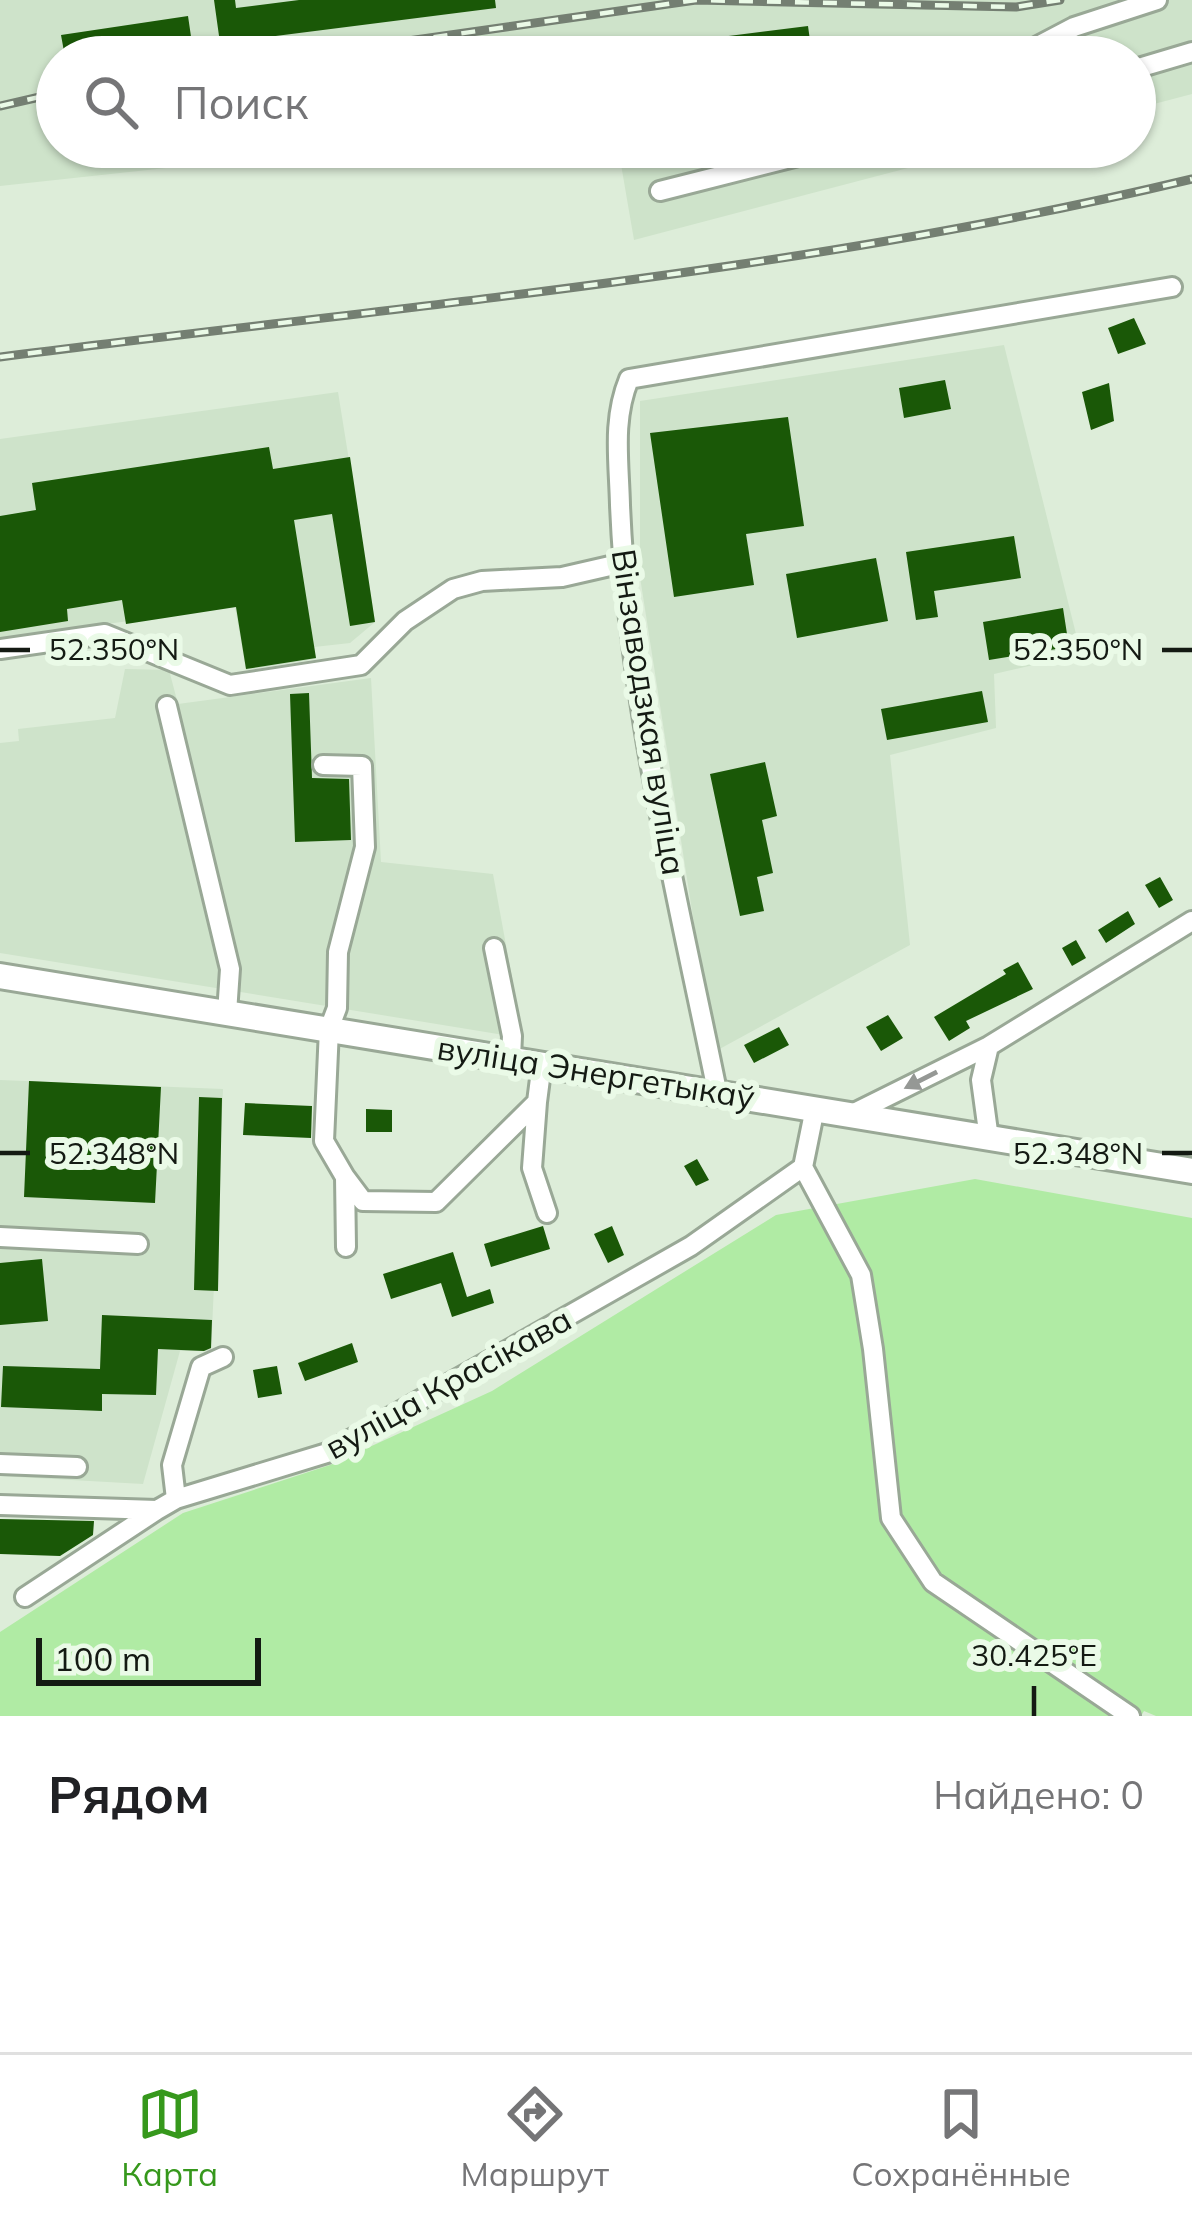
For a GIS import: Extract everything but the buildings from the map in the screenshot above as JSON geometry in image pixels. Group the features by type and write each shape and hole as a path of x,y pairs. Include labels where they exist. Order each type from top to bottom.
{"main road":[{"name":"вуліца Энергетыкаў","path":"0,976 1192,1171"}],"street":[{"path":"1059,36 1156,0"},
{"path":"1156,63 1192,52"},
{"path":"661,191 751,168"},
{"name":"Вінзаводзкая вуліца","path":"717,1091 645,731 622,563 617,409 629,379 1172,287"},
{"path":"0,649 105,634 230,686 361,665 405,621 453,589 482,580 562,577 622,563"},
{"path":"166,706 230,969 227,1012"},
{"path":"323,765 362,766 365,847 338,952 337,1008 328,1029 324,1141 345,1177 363,1202 436,1202 537,1102"},
{"path":"853,1114 989,1046 1192,921"},
{"path":"494,948 512,1036 511,1058"},
{"path":"989,1046 981,1080 989,1139"},
{"path":"542,1063 532,1168 547,1213"},
{"path":"815,1108 803,1167 861,1276 891,1518 933,1582 1130,1716"},
{"name":"вуліца Красікава","path":"25,1597 176,1499 327,1453 691,1246 803,1167"},
{"path":"345,1177 346,1247"},
{"path":"0,1237 138,1244"},
{"path":"176,1499 172,1465 201,1367 223,1357"},
{"path":"0,1464 77,1467"},
{"path":"0,1505 157,1510"}],"shaded area":[{"path":"0,0 1192,0 1192,94 1156,103 1156,36 36,36 36,168 167,168 0,186"},
{"path":"622,168 908,168 634,240"},
{"path":"1004,345 1081,654 994,674 996,728 890,755 910,945 714,1052 640,577 640,401"},
{"path":"338,392 375,622 350,643 314,647 316,659 246,670 235,607 0,638 0,439"},
{"path":"125,669 169,670 178,704 371,678 381,862 493,874 523,1038 0,953 0,743 19,741 18,729 115,718"},
{"path":"0,1080 223,1089 211,1351 180,1351 143,1484 0,1476"}],"green space":[{"path":"975,1179 1192,1218 1192,1716 1156,1716 1144,1711 1141,1716 0,1716 0,1632 183,1513 330,1465 492,1391 776,1215"}],"railway":[{"path":"443,36 696,0 1016,7 1060,0"},
{"path":"0,106 36,98"},
{"path":"0,357 748,263 1045,212 1192,179"}]}
